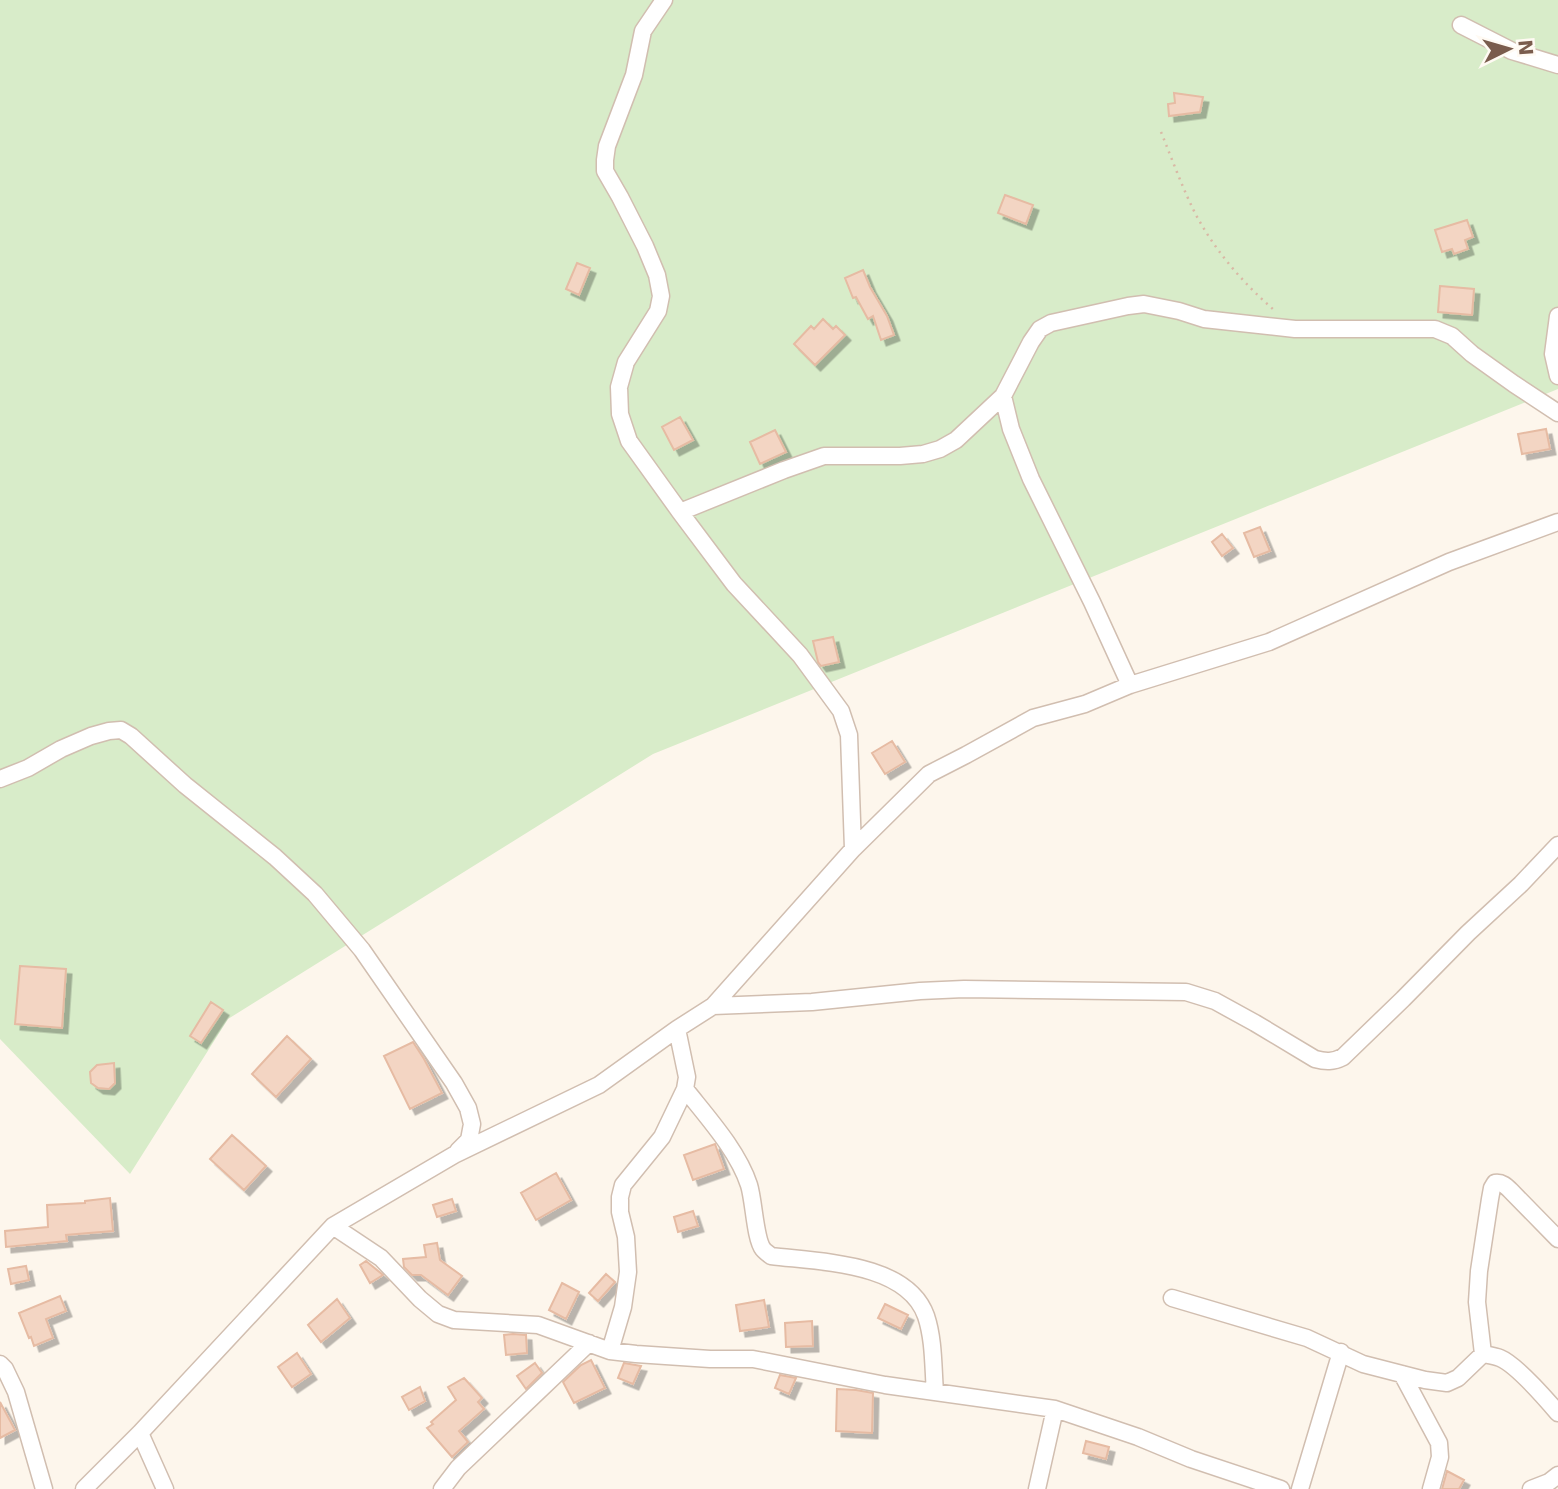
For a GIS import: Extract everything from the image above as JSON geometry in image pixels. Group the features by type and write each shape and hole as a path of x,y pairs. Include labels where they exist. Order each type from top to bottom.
{"street":[{"path":"664,0 643,31 634,75 607,146 604,171 645,246 657,275 661,296 658,311 626,362 619,387 620,414 629,441 680,512 734,584 800,655 841,711 849,735 853,849"},
{"path":"1461,25 1512,51 1558,65"},
{"path":"680,512 824,456 900,456 940,449 956,440 1003,396 1040,329 1051,323 1075,317 1144,304 1203,319 1295,329 1435,329 1451,336 1514,384 1558,412"},
{"path":"1558,316 1553,354 1558,376"},
{"path":"1003,396 1011,429 1031,479 1130,685"},
{"path":"84,1489 333,1226 454,1155 599,1085 713,1006 853,849 929,774 1033,718 1085,704 1130,685 1269,642 1449,562 1558,522"},
{"path":"0,779 28,768 61,749 109,730 121,730 131,736 315,894 362,950 454,1083 468,1108 472,1124 469,1140 454,1155"},
{"path":"713,1006 812,1002 964,989 1186,992 1215,1001 1315,1059 1335,1061 1343,1057 1403,999 1558,845"},
{"path":"610,1351 623,1307 628,1272 620,1197 623,1185 662,1138 685,1089 687,1077 677,1029"},
{"path":"685,1089 740,1164 749,1185 758,1240 763,1250 771,1256 851,1267 883,1275 903,1287 916,1300 925,1315 932,1344 935,1392"},
{"path":"1483,1354 1478,1302 1479,1282 1490,1199 1495,1183 1503,1184 1558,1239"},
{"path":"333,1226 382,1258 420,1299 438,1314 454,1320 538,1325 610,1351 674,1358 753,1359 873,1383 1055,1409 1281,1489"},
{"path":"1172,1297 1307,1338 1363,1364 1447,1383 1458,1378 1483,1354"},
{"path":"442,1489 458,1468 589,1343"},
{"path":"1300,1489 1340,1352"},
{"path":"1483,1354 1500,1358 1512,1366 1558,1413"},
{"path":"0,1364 16,1392 44,1489"},
{"path":"1402,1374 1439,1443 1440,1457 1431,1489"},
{"path":"1037,1489 1055,1409"},
{"path":"139,1433 165,1489"},
{"path":"1531,1489 1552,1482"}],"path":[{"path":"1161,132 1195,213 1220,253 1253,292 1295,329"}],"green space":[{"path":"0,0 1558,0 1558,389 653,754 228,1019 130,1174 0,1039"}],"building":[{"path":"1174,93 1203,97 1200,112 1169,116 1168,104 1175,103"},
{"path":"1005,195 1033,205 1026,224 998,213"},
{"path":"1467,220 1473,237 1465,240 1468,249 1454,254 1452,249 1442,252 1435,230"},
{"path":"577,263 590,268 579,295 566,289"},
{"path":"863,270 894,335 881,340 873,316 868,319 856,297 853,298 845,278"},
{"path":"1440,286 1474,289 1472,315 1438,312"},
{"path":"823,319 833,329 836,326 845,335 815,365 794,344 811,326 814,329"},
{"path":"680,417 693,440 674,450 662,427"},
{"path":"1546,429 1550,449 1522,454 1518,434"},
{"path":"775,430 786,452 760,464 750,442"},
{"path":"1260,527 1270,551 1254,557 1244,533"},
{"path":"1222,534 1233,548 1222,556 1212,542"},
{"path":"833,637 839,662 821,666 813,641"},
{"path":"892,741 905,762 885,774 872,753"},
{"path":"20,966 66,969 62,1028 15,1024"},
{"path":"211,1002 223,1010 201,1043 190,1036"},
{"path":"287,1036 311,1059 276,1097 252,1074"},
{"path":"413,1042 442,1093 410,1109 384,1056"},
{"path":"114,1063 115,1083 109,1089 98,1088 91,1083 90,1072 97,1065"},
{"path":"232,1135 266,1166 244,1190 210,1159"},
{"path":"715,1144 724,1169 693,1180 684,1155"},
{"path":"556,1173 571,1200 536,1220 521,1193"},
{"path":"110,1198 113,1231 66,1235 67,1241 6,1247 5,1231 48,1227 47,1205 85,1203"},
{"path":"452,1199 456,1211 437,1217 433,1205"},
{"path":"693,1211 698,1226 678,1232 674,1217"},
{"path":"437,1243 440,1260 462,1276 448,1295 421,1275 412,1275 404,1267 403,1259 426,1257 424,1245"},
{"path":"366,1261 383,1275 370,1283 360,1265"},
{"path":"26,1266 29,1280 11,1284 8,1269"},
{"path":"606,1274 615,1282 598,1301 589,1293"},
{"path":"562,1283 579,1292 566,1319 549,1310"},
{"path":"60,1296 66,1311 46,1319 53,1338 34,1346 19,1313"},
{"path":"337,1299 350,1318 321,1342 308,1325"},
{"path":"764,1300 769,1327 740,1331 736,1305"},
{"path":"885,1304 908,1315 901,1329 878,1318"},
{"path":"812,1321 813,1346 786,1347 785,1323"},
{"path":"504,1335 526,1335 527,1353 506,1355"},
{"path":"297,1353 311,1374 292,1387 278,1367"},
{"path":"591,1360 605,1388 574,1403 563,1382 581,1365"},
{"path":"535,1363 542,1373 526,1389 517,1376"},
{"path":"624,1363 641,1366 633,1384 618,1378"},
{"path":"780,1375 796,1378 789,1394 775,1388"},
{"path":"464,1378 482,1398 478,1402 484,1409 459,1431 468,1442 452,1457 427,1428 456,1400 448,1387"},
{"path":"420,1387 425,1401 409,1410 402,1397"},
{"path":"837,1389 873,1393 872,1433 836,1431"},
{"path":"0,1402 15,1430 0,1438"},
{"path":"1086,1441 1109,1447 1106,1459 1083,1453"},
{"path":"1447,1471 1464,1480 1459,1489 1442,1489"}]}
